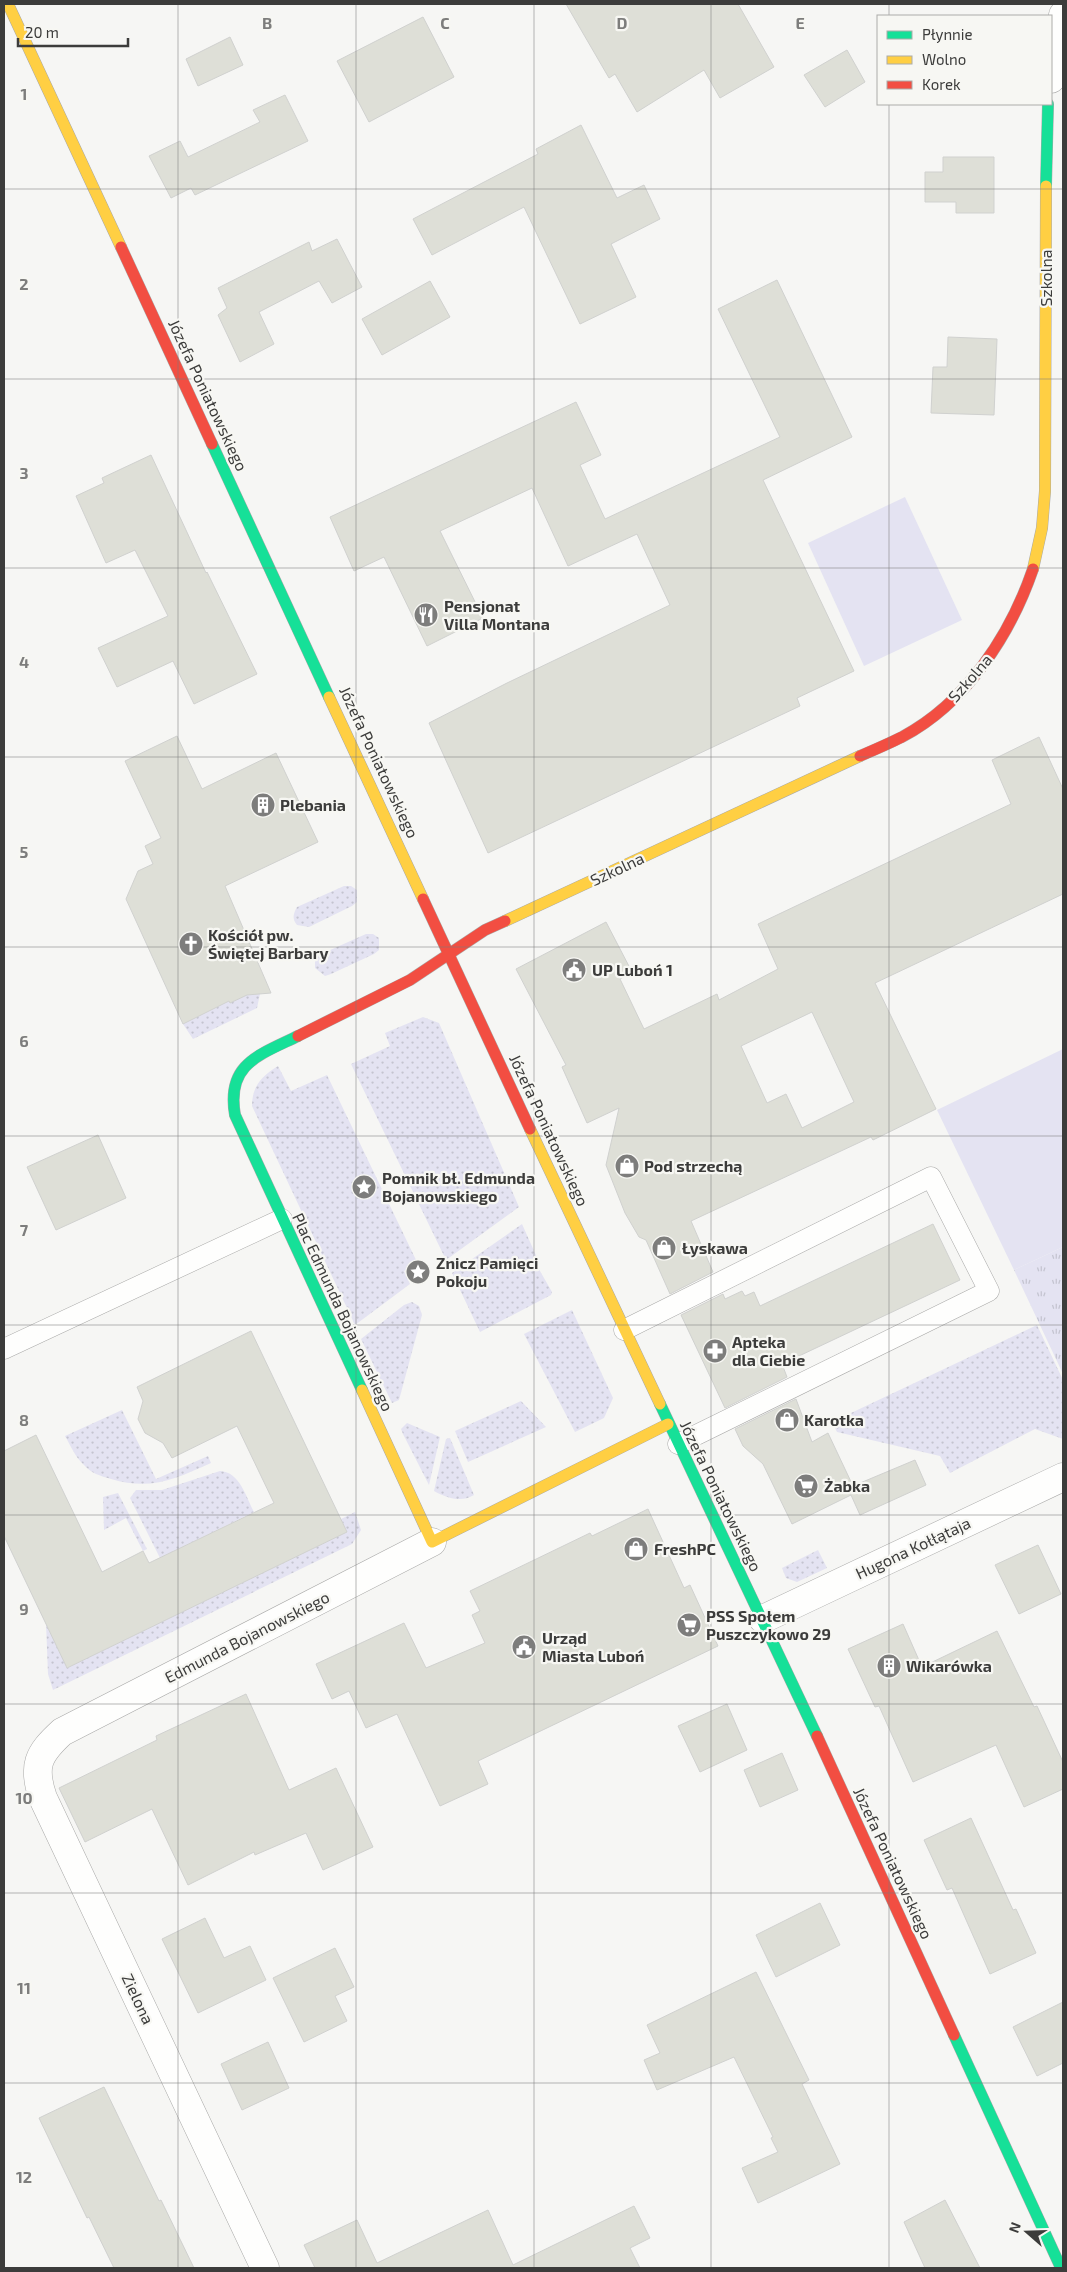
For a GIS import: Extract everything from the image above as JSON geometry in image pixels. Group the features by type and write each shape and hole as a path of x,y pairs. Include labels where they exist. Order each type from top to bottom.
{"street":[{"name":"Józefa Poniatowskiego","path":"8,4 624,1330 763,1619 1061,2268"},
{"path":"1052,74 1063,15"},
{"name":"Szkolna","path":"449,953 485,930 902,737 941,710 966,686 1001,641 1017,616 1029,588 1042,536 1045,498 1046,147 1048,105"},
{"name":"Plac Edmunda Bojanowskiego","path":"432,1542 235,1115 232,1097 234,1081 242,1067 251,1059 410,980 449,953"},
{"path":"432,1542 668,1424"},
{"name":"Hugona Kołłątaja","path":"763,1619 1063,1477"},
{"name":"Edmunda Bojanowskiego","path":"62,1732 432,1542"},
{"name":"Zielona","path":"62,1732 41,1754 37,1781 43,1798 266,2268"}],"lane":[{"path":"624,1330 931,1177 989,1291 678,1444"},
{"path":"4,1349 282,1219"}],"green space":[{"path":"905,497 962,620 864,666 808,543"},
{"path":"344,886 351,886 357,890 357,902 309,927 297,925 294,921 294,916 297,907"},
{"path":"366,934 373,934 379,938 379,950 374,954 325,976 315,968 315,961 319,955"},
{"path":"260,994 257,1008 193,1039 183,1024 229,1001 230,1003 247,995"},
{"path":"423,1017 439,1023 519,1207 446,1260 351,1064 390,1046 385,1033"},
{"path":"1063,1049 1063,1247 1014,1270 937,1110"},
{"path":"278,1066 291,1091 327,1075 417,1262 404,1271 410,1284 355,1325 252,1106 252,1099 259,1082"},
{"path":"522,1224 539,1262 536,1264 552,1292 551,1295 480,1332 452,1273"},
{"path":"1063,1247 1063,1374 1014,1270"},
{"path":"412,1302 419,1306 422,1315 399,1400 392,1403 361,1339 404,1305"},
{"path":"572,1310 613,1398 604,1418 575,1432 524,1334"},
{"path":"1037,1325 1063,1380 1063,1439 1035,1429 950,1473 940,1456 837,1432 832,1422"},
{"path":"521,1401 546,1427 468,1462 455,1431"},
{"path":"122,1410 156,1479 208,1456 211,1463 162,1482 138,1484 103,1477 93,1472 78,1458 65,1436"},
{"path":"407,1423 440,1437 429,1485 401,1429"},
{"path":"450,1438 474,1495 464,1499 454,1499 434,1491 446,1439"},
{"path":"220,1471 227,1472 233,1476 242,1486 254,1512 160,1558 130,1498 136,1490 162,1490"},
{"path":"118,1493 147,1549 143,1551 126,1518 104,1530 103,1497"},
{"path":"355,1512 361,1530 352,1544 53,1690 48,1674 46,1623 67,1668 347,1532 341,1519"},
{"path":"818,1550 827,1568 797,1582 786,1578 782,1568"}],"building":[{"path":"566,4 738,4 774,67 720,98 704,70 637,112 615,74 609,78"},
{"path":"423,17 454,77 369,122 337,61"},
{"path":"230,37 243,65 198,86 186,59"},
{"path":"847,50 865,82 825,107 804,75"},
{"path":"285,95 308,141 195,195 191,188 171,198 149,156 180,141 188,157 260,122 253,110"},
{"path":"581,125 617,198 644,185 660,219 611,244 636,297 580,324 524,207 432,255 413,219 538,154 536,149"},
{"path":"943,157 994,157 994,213 956,213 956,202 925,202 925,172 943,172"},
{"path":"337,239 362,287 332,303 319,281 259,312 274,344 240,362 218,315 227,308 218,288 309,242 312,251"},
{"path":"777,280 852,437 763,480 854,671 797,698 800,706 488,853 429,723 507,683 670,605 637,534 568,566 532,488 440,531 483,618 427,646 384,557 354,571 330,517 576,402 601,455 580,465 605,519 780,437 718,309"},
{"path":"430,281 450,317 382,355 362,319"},
{"path":"948,337 997,339 994,415 931,413 933,367 947,367"},
{"path":"151,455 206,573 257,674 194,704 173,661 117,687 98,648 168,616 135,550 106,563 76,496 104,483 102,478"},
{"path":"177,736 202,789 276,753 318,842 225,886 271,993 247,995 230,1003 229,1001 183,1024 126,899 138,871 153,864 145,846 161,838 125,761"},
{"path":"1039,737 1063,789 1063,894 875,983 936,1109 873,1140 871,1137 691,1221 713,1272 670,1294 646,1240 639,1237 625,1213 606,1165 619,1108 587,1123 562,1067 566,1065 516,969 606,922 632,972 620,979 644,1029 717,994 719,1000 778,969 758,924 1011,804 992,760","holes":["812,1012 854,1102 802,1128 786,1094 767,1103 741,1046"]},
{"path":"98,1135 126,1198 56,1230 27,1167"},
{"path":"933,1224 960,1280 782,1364 787,1377 725,1408 681,1315 723,1294 725,1299 742,1291 745,1296 754,1292 760,1306"},
{"path":"251,1331 347,1532 67,1668 4,1536 4,1451 36,1435 102,1572 143,1551 149,1563 274,1503 237,1426 172,1458 163,1443 145,1433 138,1419 143,1401 137,1387"},
{"path":"796,1399 812,1442 828,1433 853,1486 915,1460 926,1485 860,1515 851,1495 792,1524 763,1464 743,1446 735,1429"},
{"path":"648,1509 684,1588 690,1585 718,1646 478,1761 488,1784 440,1806 397,1714 366,1728 349,1691 332,1699 316,1664 404,1623 426,1668 485,1643 472,1615 480,1611 470,1591 590,1533 592,1536"},
{"path":"1038,1545 1061,1594 1019,1614 995,1565"},
{"path":"903,1624 922,1667 997,1631 1034,1707 1037,1706 1063,1762 1063,1789 1024,1807 996,1745 913,1782 879,1706 875,1707 848,1649"},
{"path":"246,1694 289,1790 336,1768 373,1847 323,1870 306,1833 255,1855 254,1852 188,1885 152,1809 85,1842 59,1788 157,1740 156,1736"},
{"path":"727,1704 747,1750 700,1772 678,1726"},
{"path":"782,1753 798,1790 760,1807 744,1770"},
{"path":"971,1818 1013,1910 1016,1909 1036,1953 990,1974 952,1888 947,1890 924,1840"},
{"path":"820,1903 840,1945 776,1977 756,1935"},
{"path":"205,1918 224,1958 250,1946 266,1980 198,2013 162,1939"},
{"path":"335,1948 354,1987 335,1996 347,2021 304,2042 273,1978"},
{"path":"756,1972 809,2080 802,2084 840,2164 758,2203 742,2168 778,2152 771,2138 773,2137 734,2057 657,2090 644,2060 660,2053 647,2025"},
{"path":"1063,2002 1063,2063 1037,2076 1013,2027"},
{"path":"268,2042 289,2088 242,2110 221,2064"},
{"path":"104,2087 159,2201 161,2200 194,2268 114,2268 89,2217 87,2218 39,2118"},
{"path":"945,2200 980,2268 925,2268 904,2222"},
{"path":"634,2206 650,2238 630,2248 640,2268 315,2268 304,2245 357,2220 377,2263 488,2210 513,2265"}],"traffic: fast":[{"path":"1046,186 1048,105"},
{"path":"212,444 329,697"},
{"path":"298,1036 270,1049 248,1064 236,1084 234,1098 235,1115 362,1390"},
{"path":"660,1404 817,1736"},
{"path":"954,2035 1061,2268"}],"traffic: slow":[{"path":"8,4 121,247"},
{"path":"1033,569 1042,528 1045,491 1046,186"},
{"path":"329,697 423,899"},
{"path":"505,921 860,756"},
{"path":"530,1129 660,1404"},
{"path":"362,1390 432,1542 668,1424"}],"traffic: jam":[{"path":"121,247 212,444"},
{"path":"860,756 902,737 925,723 966,687 998,643 1012,619 1033,569"},
{"path":"423,899 530,1129"},
{"path":"298,1036 410,980 485,930 505,921"},
{"path":"817,1736 954,2035"}],"place":[{"name":"Pensjonat Villa Montana","path":"426,615"},
{"name":"Plebania","path":"263,805"},
{"name":"Kościół pw. Świętej Barbary","path":"191,944"},
{"name":"UP Luboń 1","path":"574,970"},
{"name":"Pod strzechą","path":"627,1166"},
{"name":"Pomnik bł. Edmunda Bojanowskiego","path":"364,1187"},
{"name":"Łyskawa","path":"664,1248"},
{"name":"Znicz Pamięci Pokoju","path":"418,1272"},
{"name":"Apteka dla Ciebie","path":"715,1351"},
{"name":"Karotka","path":"787,1420"},
{"name":"Żabka","path":"806,1486"},
{"name":"FreshPC","path":"636,1549"},
{"name":"PSS Społem Puszczykowo 29","path":"689,1625"},
{"name":"Urząd Miasta Luboń","path":"524,1647"},
{"name":"Wikarówka","path":"889,1666"}]}
